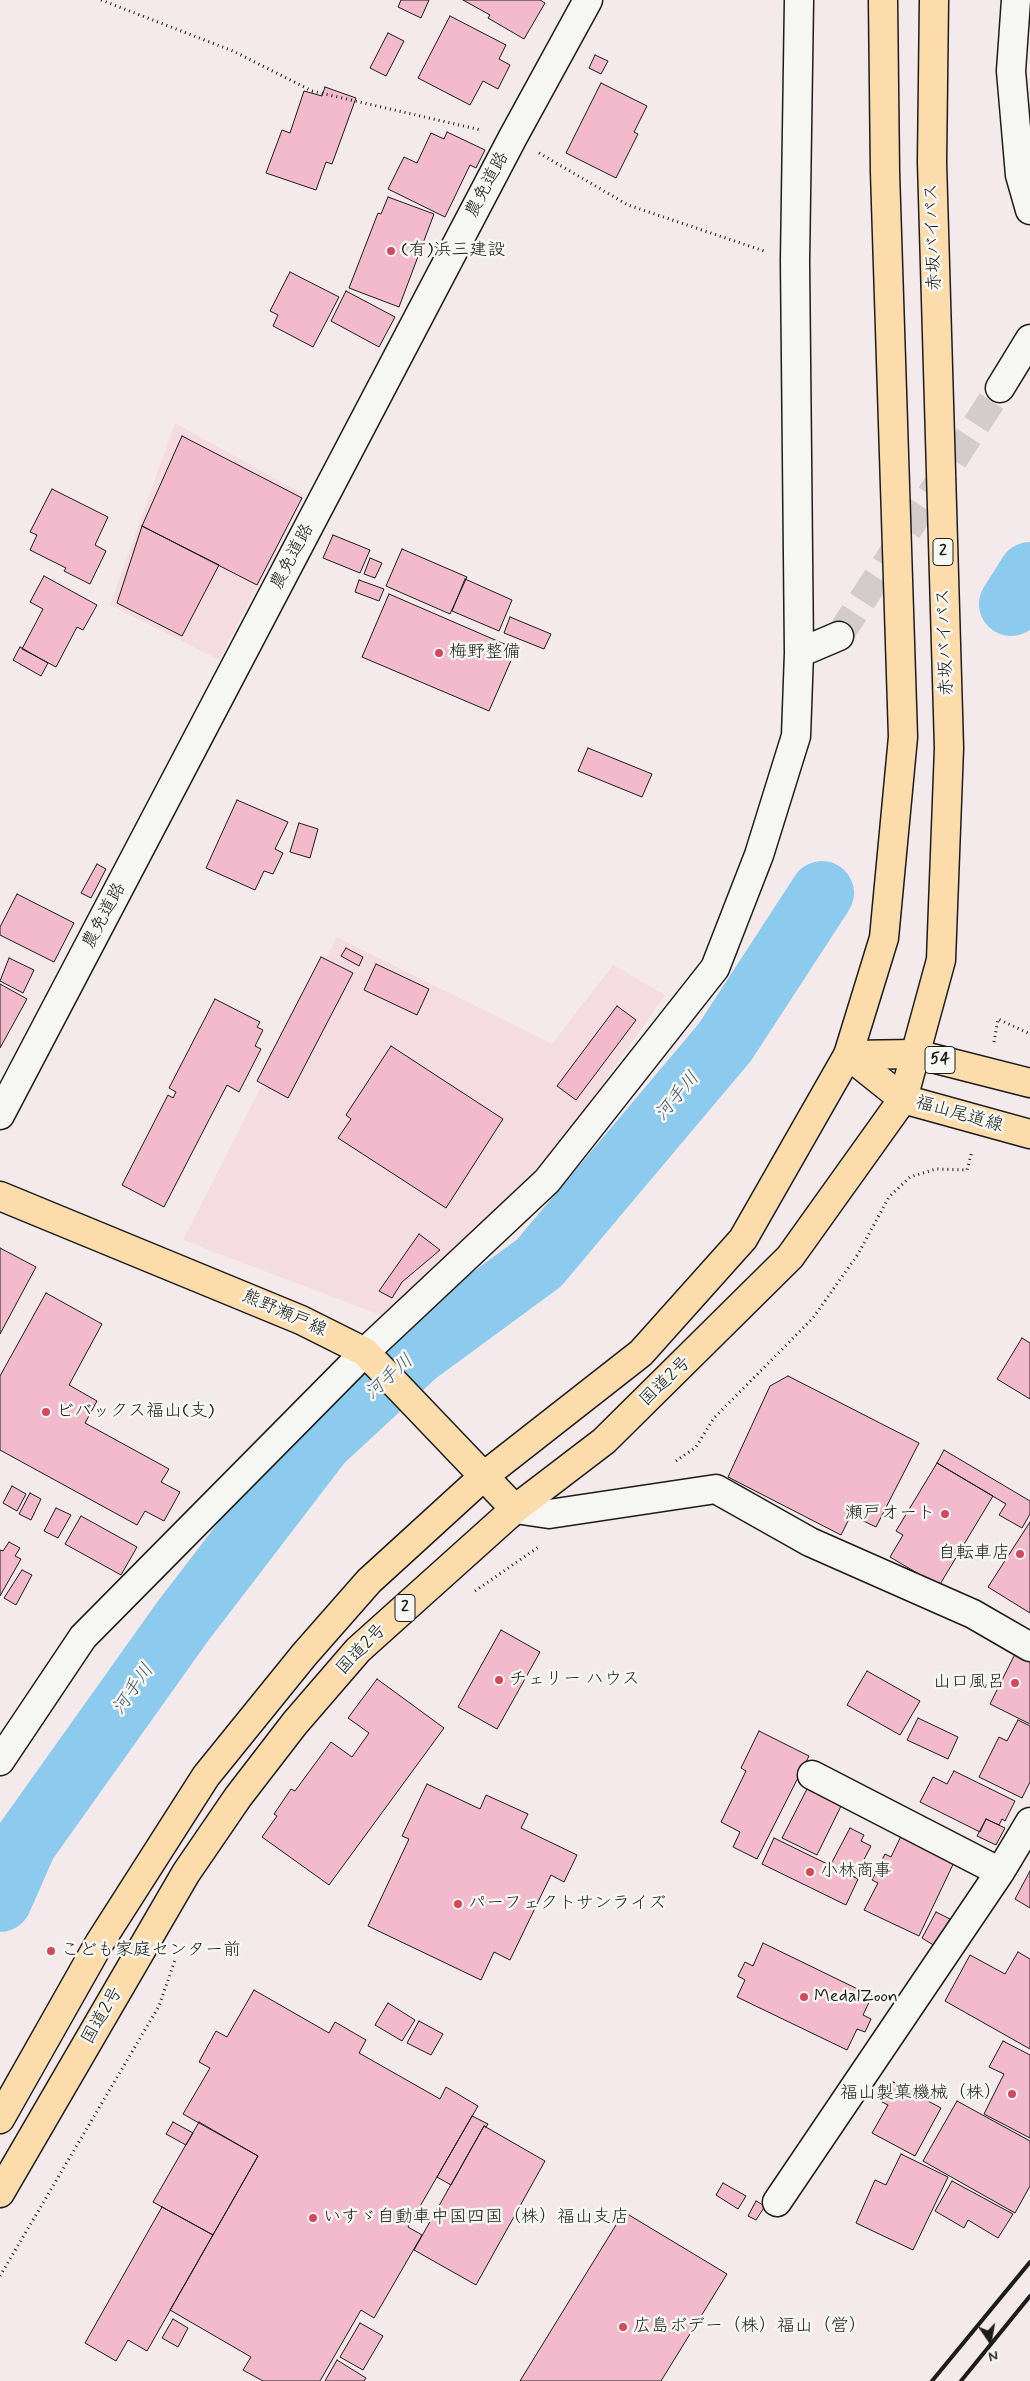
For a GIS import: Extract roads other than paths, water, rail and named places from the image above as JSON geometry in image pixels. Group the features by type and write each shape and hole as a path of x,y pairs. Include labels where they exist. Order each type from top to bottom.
{"main road":[{"path":"0,2118 100,1942 206,1776 304,1655 369,1581 484,1476 641,1353 743,1239 848,1055 884,938 903,737 885,172 883,0"},
{"name":"赤坂バイパス","path":"903,1099 941,960 949,748 932,162 934,0"},
{"name":"54","path":"848,1055 916,1054 1030,1084"},
{"name":"福山尾道線","path":"848,1055 903,1099 1030,1134"},
{"name":"国道2号","path":"0,2193 186,1873 238,1797 296,1724 358,1650 515,1509 604,1441 790,1257 903,1099"},
{"name":"熊野瀬戸線","path":"0,1196 301,1320 364,1352 515,1509"}],"street":[{"name":"農免道路","path":"0,1115 513,137 588,0"},
{"path":"0,1761 83,1637 364,1352 547,1181 715,968 758,855 796,736 799,653 795,261 799,0"},
{"path":"1016,0 1011,71 1030,210"},
{"path":"1000,388 1030,339"},
{"path":"799,653 839,636"},
{"path":"515,1509 549,1514 716,1490 810,1542 973,1614 1030,1647"},
{"path":"812,1775 1000,1872"},
{"path":"777,2202 1000,1872 1030,1822"}],"waterway":[{"name":"河手川","path":"1011,604 1030,574"},
{"name":"河手川","path":"0,1900 25,1843 183,1621 321,1441 415,1354 539,1263 725,1042 822,893"}],"tunnel":[{"path":"839,636 1000,388"}],"railway":[{"path":"932,2381 1030,2262"},
{"path":"961,2381 1030,2296"}],"place":[{"name":"(有)浜三建設","path":"391,251"},
{"name":"梅野整備","path":"439,653"},
{"name":"ビバックス福山(支)","path":"46,1412"},
{"name":"瀬戸オート","path":"945,1514"},
{"name":"自転車店","path":"1020,1554"},
{"name":"チェリー ハウス","path":"499,1680"},
{"name":"山口風呂","path":"1015,1683"},
{"name":"小林商事","path":"810,1872"},
{"name":"パーフェクトサンライズ","path":"458,1904"},
{"name":"こども家庭センター前","path":"51,1951"},
{"name":"MedalZoon","path":"804,1997"},
{"name":"福山製菓機械（株）","path":"1012,2094"},
{"name":"いすゞ自動車中国四国（株）福山支店","path":"313,2218"},
{"name":"広島ボデー（株）福山（営）","path":"623,2327"}]}
